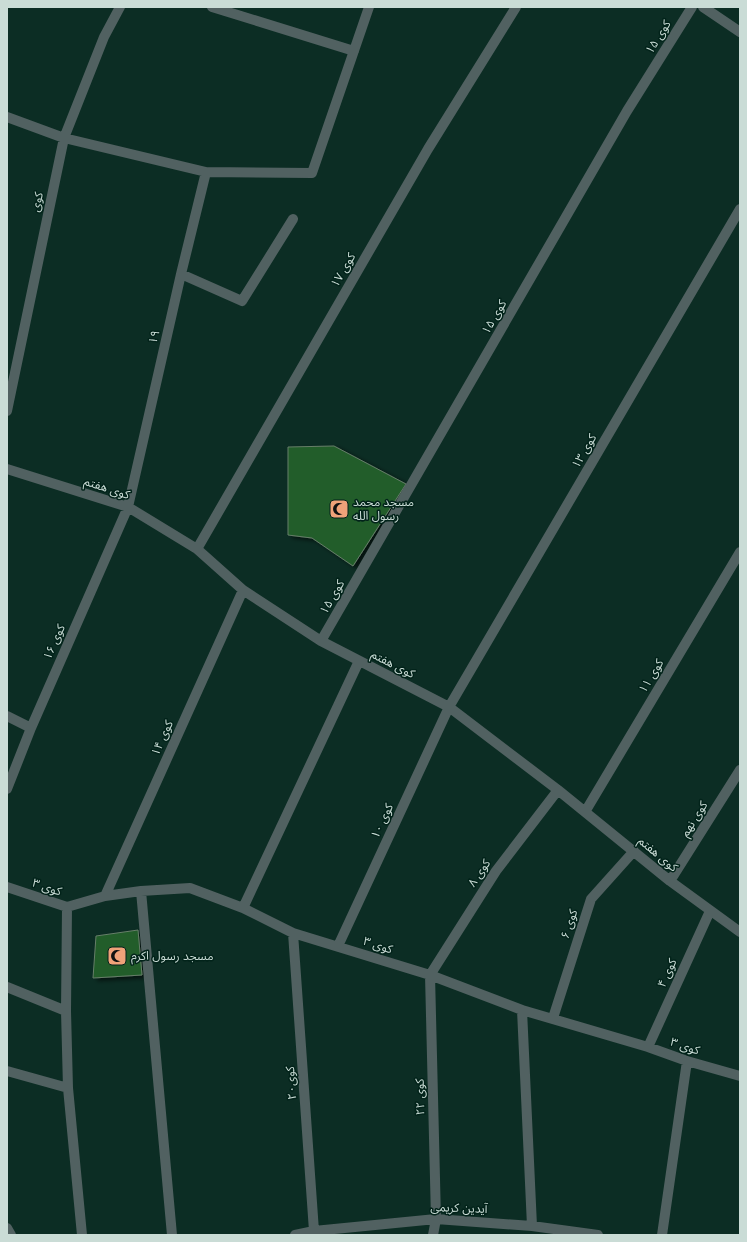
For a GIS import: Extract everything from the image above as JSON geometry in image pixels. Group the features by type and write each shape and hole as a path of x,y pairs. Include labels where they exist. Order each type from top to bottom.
{"street":[{"name":"کوی","path":"7,411 64,138 104,37 120,7"},
{"path":"212,7 354,51"},
{"path":"7,117 64,138 206,172 312,173 369,7"},
{"name":"کوی ۱۷","path":"197,549 428,149 516,7"},
{"name":"کوی ۱۵","path":"321,641 627,111 692,7"},
{"path":"703,7 740,32"},
{"name":"۱۹","path":"128,507 181,274 206,172"},
{"name":"کوی ۱۳","path":"450,706 740,209"},
{"path":"181,274 242,300 293,219"},
{"name":"کوی هفتم","path":"7,469 128,507 197,549 243,590 321,641 450,706 558,790 670,881 740,932"},
{"name":"کوی ۱۶","path":"7,789 31,728 128,507"},
{"name":"کوی ۱۱","path":"585,812 740,552"},
{"name":"کوی ۱۴","path":"105,896 243,590"},
{"path":"243,908 359,661"},
{"name":"کوی ۱۰","path":"338,946 450,706"},
{"path":"7,716 31,728"},
{"name":"کوی نهم","path":"670,881 740,770"},
{"name":"کوی ۸","path":"430,975 496,871 558,790"},
{"name":"کوی ۶","path":"553,1018 591,899 634,851"},
{"name":"کوی ۳","path":"7,887 67,908 105,896 141,891 190,888 243,908 293,933 430,975 522,1010 553,1018 648,1047 687,1061 740,1076"},
{"path":"141,891 172,1235"},
{"path":"67,908 66,1011 68,1088 82,1235"},
{"name":"کوی ۴","path":"648,1047 710,911"},
{"name":"کوی۲۰","path":"293,933 314,1232"},
{"name":"کوی ۲۲","path":"430,975 436,1219 433,1235"},
{"path":"7,987 66,1011"},
{"path":"522,1010 532,1226"},
{"path":"662,1235 687,1061"},
{"path":"7,1071 68,1088"},
{"name":"آیدین کریمی","path":"295,1235 436,1219 532,1226 598,1235"},
{"path":"7,1228 11,1235"}],"building":[{"name":"مسجد محمد رسول الله","path":"334,446 406,484 353,566 312,538 288,535 288,447"},
{"name":"مسجد رسول اکرم","path":"138,930 142,975 93,978 96,936"}],"place":[{"name":"مسجد محمد رسول الله","path":"339,509"},
{"name":"مسجد رسول اکرم","path":"117,956"}]}
